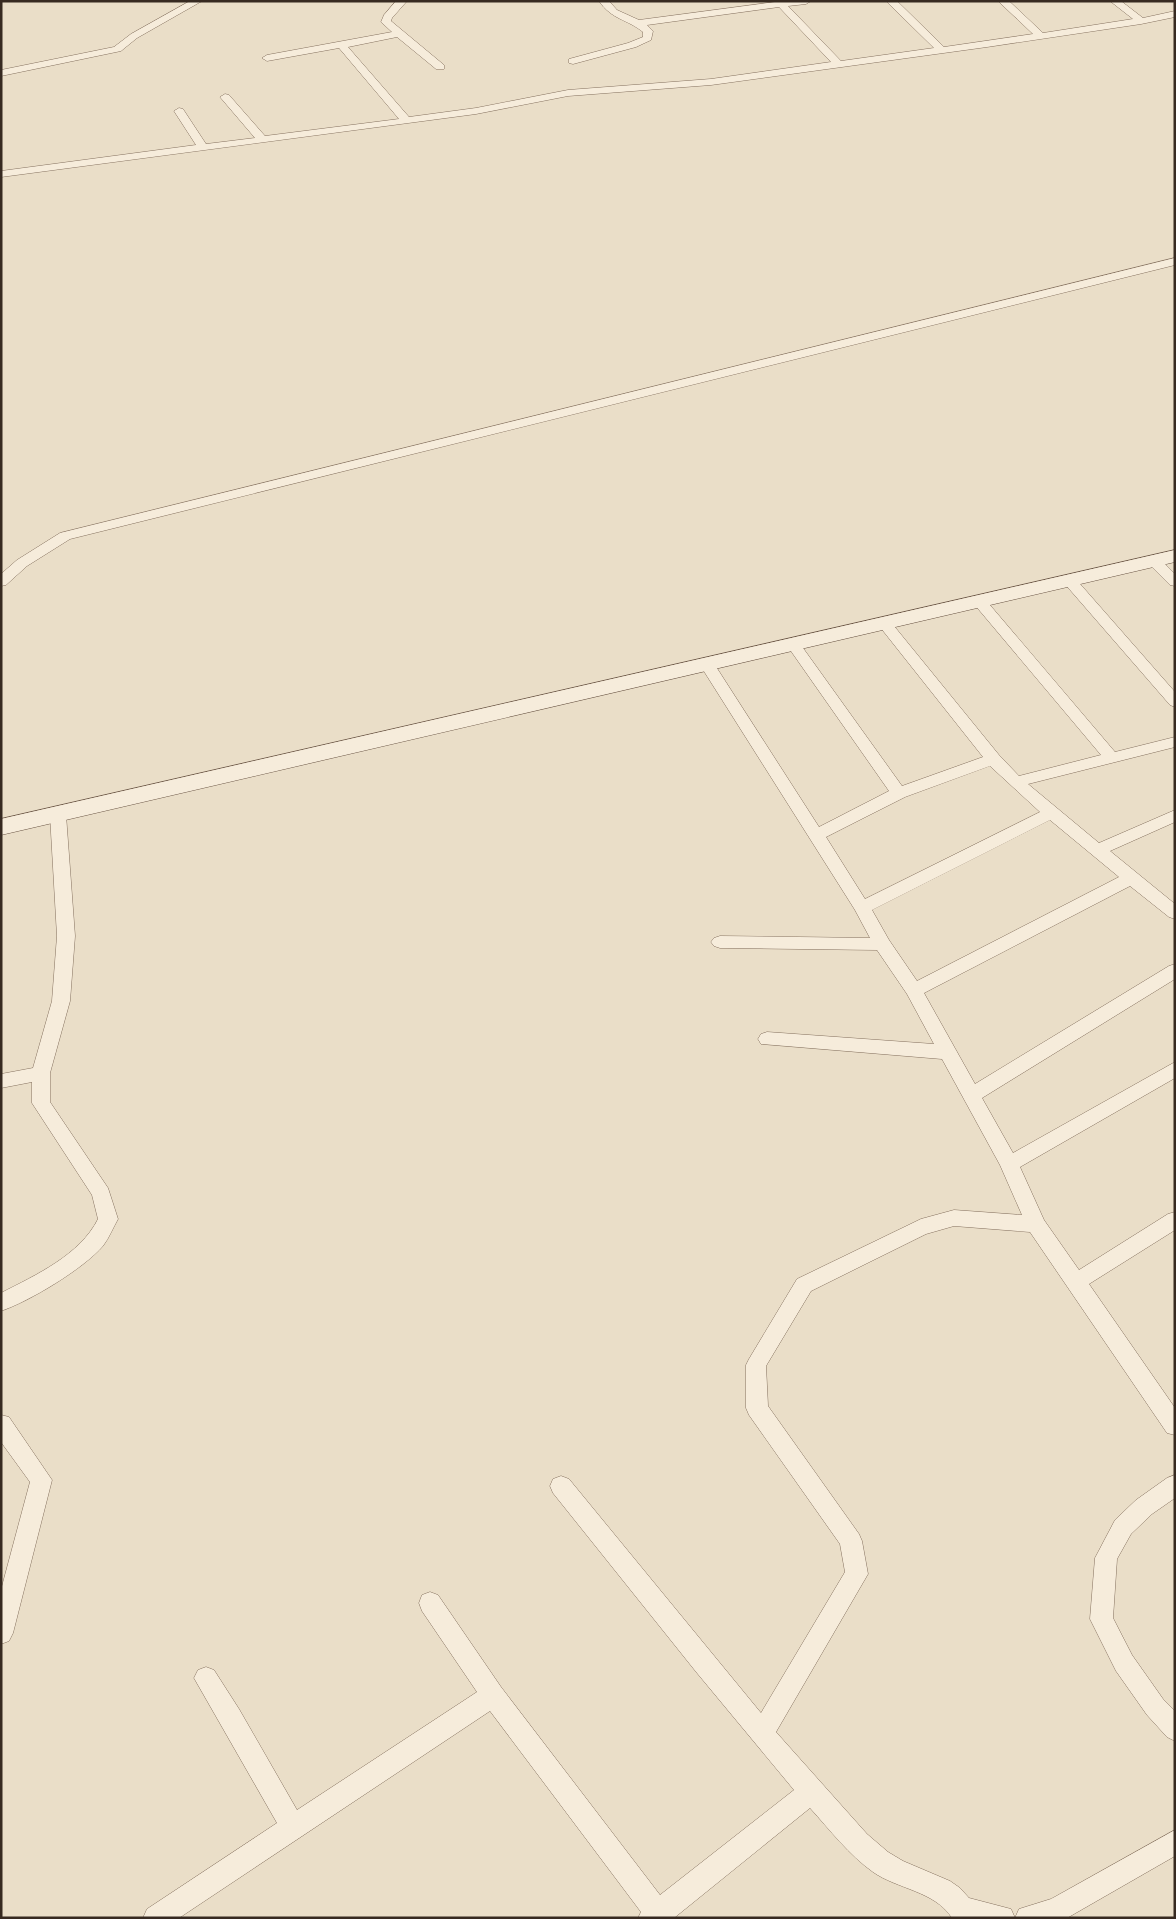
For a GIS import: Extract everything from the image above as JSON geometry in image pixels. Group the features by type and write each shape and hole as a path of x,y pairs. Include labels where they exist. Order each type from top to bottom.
{"street":[{"path":"1,73 117,49 134,36 197,1"},
{"path":"402,1 387,17 386,22 440,67"},
{"path":"604,1 612,13 640,23 806,1"},
{"path":"891,1 941,50"},
{"path":"1003,1 1041,36"},
{"path":"1115,1 1141,21"},
{"path":"782,5 838,64"},
{"path":"1,174 469,112 574,92 711,82 1041,36 1175,14"},
{"path":"573,61 642,42 648,38 649,34 640,23"},
{"path":"268,58 399,34"},
{"path":"341,45 406,121"},
{"path":"225,97 263,140"},
{"path":"179,111 203,147"},
{"path":"1,582 22,562 65,536 1175,261"},
{"path":"1,827 1164,558 1175,582"},
{"path":"1069,580 1175,702"},
{"path":"979,601 1111,757"},
{"path":"885,624 993,759 1016,782 1051,813 1175,913"},
{"path":"793,644 898,793"},
{"path":"708,665 862,908 882,944 914,990 1010,1164 1036,1224 1175,1426"},
{"path":"1016,782 1175,742"},
{"path":"815,836 898,793 993,759"},
{"path":"862,908 1051,813"},
{"path":"1,1303 24,1291 86,1250 97,1239 108,1219 101,1193 41,1103 41,1073 61,1001 66,936 58,815"},
{"path":"1098,850 1175,815"},
{"path":"914,990 1131,878"},
{"path":"720,942 882,944"},
{"path":"972,1096 1175,970"},
{"path":"767,1039 947,1052"},
{"path":"1010,1164 1175,1069"},
{"path":"1,1081 41,1073"},
{"path":"762,1733 857,1574 852,1541 757,1408 756,1365 804,1285 921,1227 954,1218 1036,1224"},
{"path":"1075,1282 1175,1220"},
{"path":"1,1424 41,1480 1,1633"},
{"path":"1175,1485 1144,1507 1123,1527 1106,1558 1101,1619 1124,1663 1155,1707 1175,1729"},
{"path":"561,1486 811,1792 863,1848 884,1865 941,1888 964,1913 1002,1918"},
{"path":"430,1604 493,1695 657,1916 811,1792"},
{"path":"206,1678 231,1717 293,1827"},
{"path":"156,1918 493,1695"},
{"path":"1028,1918 1056,1910 1175,1842"}]}
